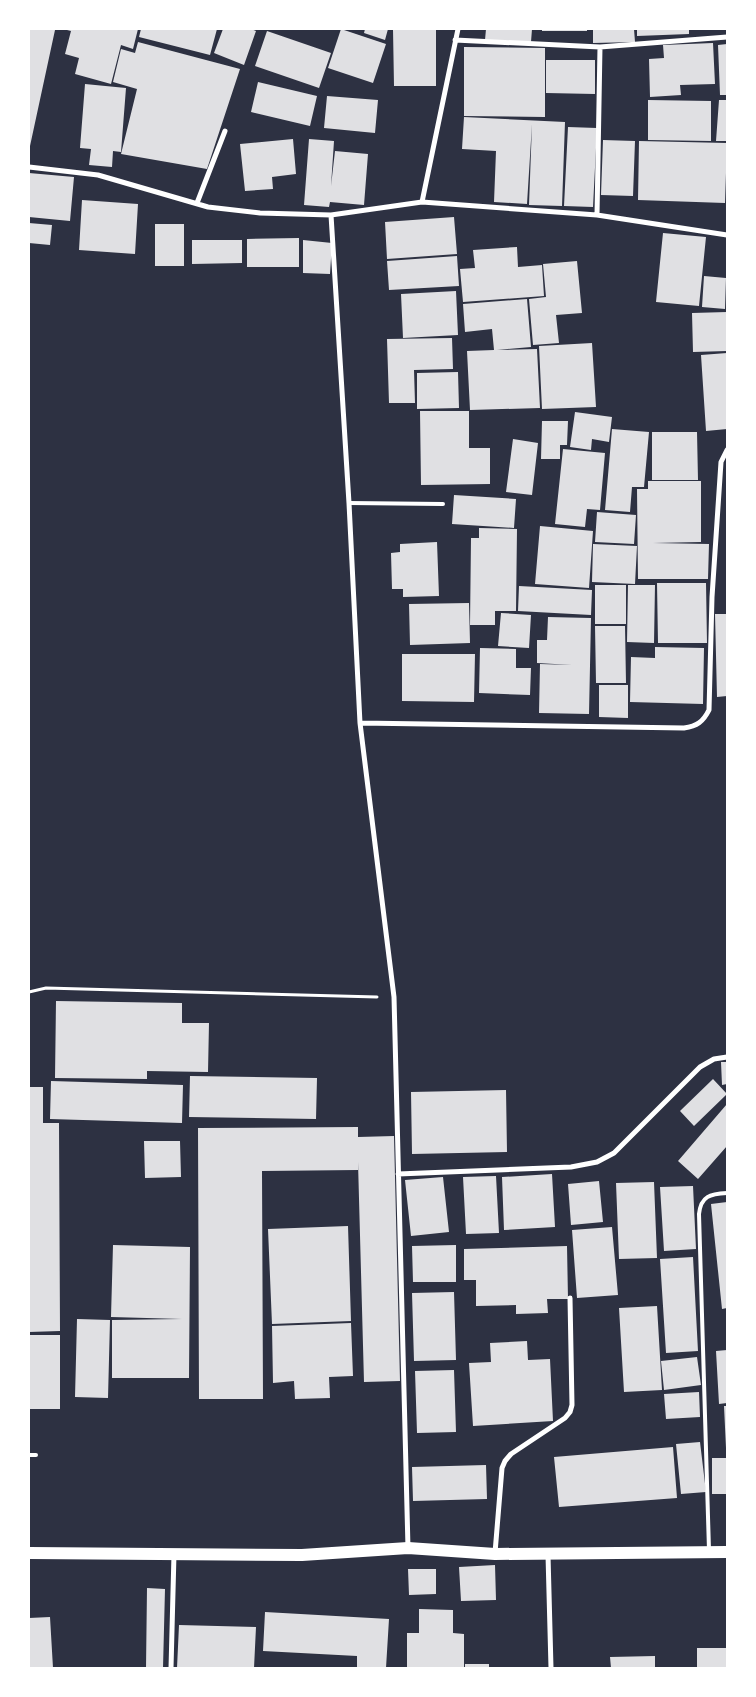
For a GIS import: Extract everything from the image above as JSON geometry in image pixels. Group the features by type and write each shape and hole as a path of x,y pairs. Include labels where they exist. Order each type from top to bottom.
{"main road":[{"path":"29,1553 302,1555 408,1548 495,1554 727,1552"}],"street":[{"path":"422,202 458,29"},
{"path":"455,40 600,47 727,37"},
{"path":"597,215 600,47"},
{"path":"197,203 225,131"},
{"path":"29,167 98,175 208,207 260,213 331,215 422,202 597,215 727,234"},
{"path":"331,215 349,503 360,723 394,997 408,1548"},
{"path":"360,723 684,728 696,726 705,718 709,710 712,597 721,462 727,450"},
{"path":"398,1174 571,1167 597,1162 614,1153 700,1067 714,1059 727,1057"},
{"path":"495,1554 502,1468 505,1460 565,1418 570,1412 570,1298"},
{"path":"172,1668 174,1554"},
{"path":"548,1554 551,1668"}],"lane":[{"path":"349,503 443,504"},
{"path":"709,1552 699,1214 700,1203 706,1198 727,1193"},
{"path":"29,1455 36,1455"}],"path":[{"path":"29,992 46,988 394,997"}],"building":[{"path":"29,29 55,30 30,146 29,146"},
{"path":"63,29 138,29 133,49 121,45 111,84 75,74 79,58 65,54 71,31"},
{"path":"141,29 217,29 210,55 139,37"},
{"path":"223,29 251,29 256,31 244,65 214,53"},
{"path":"341,29 386,44 373,83 328,68"},
{"path":"365,29 388,29 385,40 364,33"},
{"path":"393,29 436,29 436,86 394,86"},
{"path":"486,29 532,29 531,42 485,40"},
{"path":"542,29 587,29 587,31 542,31"},
{"path":"593,29 634,29 635,42 593,43"},
{"path":"637,29 689,29 689,34 637,36"},
{"path":"267,31 331,53 319,88 255,66"},
{"path":"138,42 240,69 207,169 121,154 137,89 113,82 121,49 135,53"},
{"path":"713,43 715,84 680,85 681,95 650,97 649,59 664,58 663,45"},
{"path":"727,44 727,95 720,95 718,45"},
{"path":"464,47 545,48 545,117 464,116"},
{"path":"546,60 595,60 595,94 546,93"},
{"path":"258,82 317,96 310,126 251,112"},
{"path":"85,84 126,88 121,152 113,151 112,167 89,165 91,149 80,148"},
{"path":"327,96 378,100 375,133 324,128"},
{"path":"648,100 711,101 711,141 648,140"},
{"path":"719,100 727,100 727,141 716,141"},
{"path":"464,117 565,122 562,206 529,205 532,124 527,204 494,202 496,151 462,149"},
{"path":"568,127 597,128 593,207 564,206"},
{"path":"293,139 296,174 272,177 273,189 245,191 240,144"},
{"path":"309,139 334,141 331,186 335,151 368,154 364,205 330,202 329,207 304,205"},
{"path":"603,140 635,141 633,196 601,195"},
{"path":"639,141 727,143 725,203 638,200"},
{"path":"29,173 74,177 70,221 29,217"},
{"path":"82,200 138,204 135,254 79,250"},
{"path":"454,217 457,254 387,259 385,222"},
{"path":"29,223 52,225 50,245 29,243"},
{"path":"155,224 184,224 184,266 155,266"},
{"path":"663,233 706,237 699,306 656,302"},
{"path":"299,238 299,267 247,267 247,239"},
{"path":"192,240 242,240 242,263 192,264"},
{"path":"303,240 332,243 330,274 303,273"},
{"path":"517,247 518,267 542,265 544,296 463,302 460,269 475,268 473,250"},
{"path":"457,256 459,286 389,290 387,261"},
{"path":"577,261 582,313 556,315 559,343 533,345 529,299 546,297 543,264"},
{"path":"704,276 726,278 725,309 702,307"},
{"path":"456,291 458,335 403,338 401,294"},
{"path":"527,299 531,347 497,350 537,349 540,408 470,410 467,351 494,350 492,329 465,332 463,304"},
{"path":"727,312 727,351 693,352 692,313"},
{"path":"452,338 453,369 414,370 415,403 389,403 387,339"},
{"path":"592,343 596,407 542,409 539,346"},
{"path":"727,353 727,429 706,431 701,355"},
{"path":"458,372 459,408 417,409 417,373"},
{"path":"420,411 469,411 469,448 490,448 490,484 421,485"},
{"path":"575,412 612,417 609,442 592,439 591,450 570,447"},
{"path":"542,421 568,421 567,445 560,445 560,459 541,459"},
{"path":"612,429 649,432 644,487 632,487 630,512 605,510"},
{"path":"652,432 697,432 698,480 652,480"},
{"path":"513,439 538,443 532,495 506,492"},
{"path":"563,449 605,453 600,510 587,509 585,527 555,524"},
{"path":"648,481 701,481 701,542 653,543 709,544 708,579 638,579 637,489 648,489"},
{"path":"454,495 516,499 514,528 452,524"},
{"path":"597,512 636,515 634,544 595,542"},
{"path":"540,526 593,531 589,588 535,584"},
{"path":"479,528 517,529 516,611 495,611 495,625 470,625 471,538 479,538"},
{"path":"437,542 439,596 403,597 403,589 392,589 391,553 400,552 400,544"},
{"path":"593,544 637,546 635,584 592,582"},
{"path":"657,583 706,583 707,643 658,643"},
{"path":"595,585 626,585 626,624 595,624"},
{"path":"628,585 655,585 654,643 627,642"},
{"path":"519,586 592,590 591,615 518,611"},
{"path":"469,603 470,643 410,645 409,604"},
{"path":"501,613 531,615 529,648 498,646"},
{"path":"715,614 727,614 727,696 717,697"},
{"path":"548,617 591,618 589,714 539,713 540,664 572,665 537,663 537,640 547,640"},
{"path":"595,626 625,626 626,683 596,683"},
{"path":"655,647 704,648 703,704 630,702 631,657 655,658"},
{"path":"480,648 516,649 516,668 531,668 530,695 479,693"},
{"path":"402,654 475,654 474,702 402,701"},
{"path":"599,685 628,685 628,718 599,717"},
{"path":"56,1001 182,1003 182,1023 209,1023 208,1072 147,1071 147,1079 55,1078"},
{"path":"721,1062 727,1062 727,1084 722,1085"},
{"path":"190,1076 317,1078 316,1119 189,1117"},
{"path":"713,1079 727,1094 694,1126 680,1111"},
{"path":"51,1081 183,1085 182,1123 50,1119"},
{"path":"29,1087 43,1087 43,1123 59,1123 60,1331 29,1332"},
{"path":"506,1090 507,1152 412,1154 411,1092"},
{"path":"727,1104 727,1146 698,1179 678,1161"},
{"path":"358,1127 358,1137 394,1136 400,1381 364,1382 358,1162 358,1170 262,1171 263,1399 199,1399 198,1128"},
{"path":"144,1141 180,1141 181,1177 145,1178"},
{"path":"552,1174 555,1227 504,1230 502,1177"},
{"path":"496,1176 499,1233 466,1234 463,1177"},
{"path":"443,1177 449,1232 411,1236 405,1180"},
{"path":"599,1181 603,1222 571,1225 568,1184"},
{"path":"654,1182 657,1258 619,1259 616,1183"},
{"path":"693,1186 696,1249 664,1251 660,1187"},
{"path":"727,1202 727,1308 722,1309 711,1204"},
{"path":"348,1226 351,1321 272,1324 268,1229"},
{"path":"612,1227 618,1295 577,1298 572,1230"},
{"path":"113,1245 190,1247 189,1378 112,1378 112,1320 182,1319 111,1317"},
{"path":"456,1245 456,1282 413,1282 412,1246"},
{"path":"567,1246 568,1299 547,1299 548,1313 516,1314 516,1305 476,1306 476,1280 464,1280 464,1249"},
{"path":"693,1257 698,1351 666,1353 660,1259"},
{"path":"454,1292 456,1360 414,1361 412,1293"},
{"path":"657,1306 662,1390 624,1392 619,1308"},
{"path":"77,1319 110,1320 108,1398 75,1397"},
{"path":"351,1323 353,1376 329,1377 330,1398 295,1399 294,1381 273,1383 272,1326"},
{"path":"29,1335 60,1335 60,1409 29,1409"},
{"path":"527,1341 528,1360 550,1359 553,1421 473,1426 469,1363 491,1362 490,1343"},
{"path":"727,1350 727,1403 719,1404 716,1351"},
{"path":"697,1357 701,1385 664,1390 661,1361"},
{"path":"454,1370 456,1432 417,1433 415,1371"},
{"path":"699,1392 700,1417 666,1419 664,1394"},
{"path":"724,1406 727,1406 727,1448 726,1448"},
{"path":"700,1442 706,1492 681,1494 676,1444"},
{"path":"673,1447 677,1498 559,1507 554,1457"},
{"path":"712,1458 727,1458 727,1494 712,1494"},
{"path":"486,1465 487,1499 413,1501 412,1467"},
{"path":"495,1565 496,1600 461,1601 459,1567"},
{"path":"408,1569 436,1569 436,1594 409,1595"},
{"path":"147,1588 165,1589 163,1668 146,1668"},
{"path":"419,1609 453,1610 453,1633 464,1634 464,1668 407,1668 407,1633 419,1633"},
{"path":"265,1612 389,1619 386,1668 357,1668 357,1656 263,1651"},
{"path":"50,1617 53,1668 29,1668 29,1618"},
{"path":"179,1625 256,1627 254,1668 177,1668"},
{"path":"697,1648 727,1648 727,1668 697,1668"},
{"path":"655,1656 655,1668 611,1668 610,1657"},
{"path":"465,1664 489,1664 489,1668 465,1668"}]}
